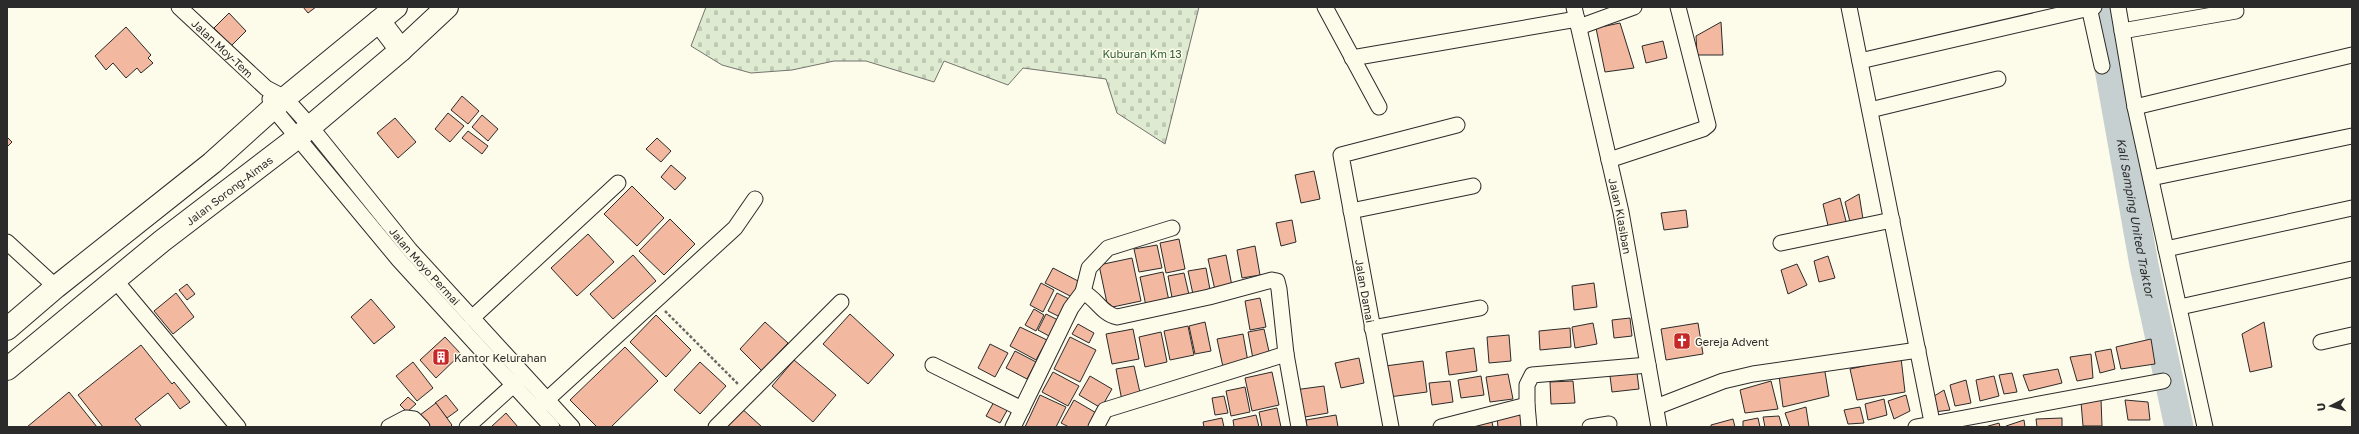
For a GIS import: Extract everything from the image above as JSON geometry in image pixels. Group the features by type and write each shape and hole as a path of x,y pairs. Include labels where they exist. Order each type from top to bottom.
{"highway":[{"path":"7,329 56,287 212,163 275,98 396,7"},
{"name":"Jalan Sorong-Aimas","path":"7,369 162,241 304,131 401,50 447,7"},
{"path":"379,21 401,50"}],"street":[{"name":"Jalan Moy-Tem","path":"179,7 275,98"},
{"path":"1325,7 1379,107"},
{"path":"1352,58 1634,7"},
{"path":"1609,160 1703,129 1708,125 1678,7"},
{"path":"1849,7 1932,425"},
{"path":"1860,61 2092,7 2102,66"},
{"path":"2118,7 2136,107 2205,427"},
{"path":"2122,31 2207,12 2236,11"},
{"name":"Jalan Klasiban","path":"1576,18 1621,212 1659,427"},
{"path":"2136,107 2352,55"},
{"path":"1870,110 1998,79"},
{"name":"Jalan Moyo Permai","path":"275,98 410,250 524,375 552,427"},
{"name":"Jalan Damai","path":"1391,427 1341,155 1457,125"},
{"name":"Jalan Moyo Permai","path":"304,131 399,260 513,386 572,427"},
{"path":"2151,178 2352,136"},
{"path":"472,318 618,183"},
{"path":"1351,211 1473,186"},
{"path":"541,405 735,228 755,199"},
{"path":"2166,249 2352,208"},
{"path":"1781,243 1892,220"},
{"path":"1013,427 1071,308 1083,292 1089,268 1108,248 1172,228"},
{"path":"7,242 56,287"},
{"path":"2180,307 2352,269"},
{"path":"115,280 238,427"},
{"path":"1083,292 1098,301 1104,311 1117,317 1209,297 1272,280 1277,281 1286,354 1298,427"},
{"path":"716,427 842,302"},
{"path":"1372,328 1480,308"},
{"path":"2321,342 2352,335"},
{"path":"1656,407 1723,381 1753,374 1918,350"},
{"path":"1096,427 1105,410 1286,354"},
{"path":"933,365 1022,409"},
{"path":"1529,427 1527,385 1532,375 1648,365"},
{"path":"467,427 524,375"},
{"path":"1916,427 2163,381"},
{"path":"1441,427 1527,405"},
{"path":"389,427 406,418 414,419 422,427"},
{"path":"1590,427 1609,424"}],"path":[{"path":"655,301 748,394"}],"green space":[{"name":"Kuburan Km 13","path":"706,7 1199,7 1165,144 1117,113 1106,79 1023,68 1008,85 944,61 934,82 866,61 834,61 792,70 751,73 722,65 691,46"}],"building":[{"path":"303,7 316,7 308,13"},
{"path":"229,13 246,31 231,46 214,28"},
{"path":"1721,22 1723,55 1697,55 1696,36"},
{"path":"1620,23 1634,68 1605,72 1596,28"},
{"path":"126,27 151,55 148,58 153,63 141,73 137,68 126,78 113,63 106,70 95,56"},
{"path":"1663,41 1667,58 1646,63 1642,46"},
{"path":"462,96 479,111 468,124 451,110"},
{"path":"448,113 464,126 450,142 435,129"},
{"path":"482,115 498,129 488,141 472,127"},
{"path":"395,118 416,142 398,158 377,133"},
{"path":"468,131 488,146 482,154 462,138"},
{"path":"7,137 12,142 7,147"},
{"path":"657,138 671,151 661,162 646,149"},
{"path":"671,165 686,178 675,190 661,177"},
{"path":"1314,171 1320,199 1301,203 1295,175"},
{"path":"632,186 664,218 637,246 604,214"},
{"path":"1859,194 1863,219 1850,222 1845,202"},
{"path":"1840,198 1847,225 1829,230 1823,204"},
{"path":"1686,210 1688,227 1664,230 1661,213"},
{"path":"670,219 695,244 664,275 639,251"},
{"path":"1292,220 1296,242 1281,246 1276,223"},
{"path":"588,234 614,262 577,296 551,268"},
{"path":"1179,239 1185,269 1166,273 1160,243"},
{"path":"1157,245 1162,268 1139,272 1134,249"},
{"path":"1255,246 1260,275 1242,278 1237,250"},
{"path":"633,255 656,281 613,319 590,294"},
{"path":"1226,255 1232,286 1215,290 1208,259"},
{"path":"1828,256 1835,278 1819,282 1814,261"},
{"path":"1132,258 1141,301 1108,308 1099,265"},
{"path":"1797,264 1807,285 1788,294 1781,270"},
{"path":"1053,268 1080,282 1072,297 1045,283"},
{"path":"1206,268 1211,295 1194,299 1188,271"},
{"path":"1163,272 1169,301 1146,306 1140,277"},
{"path":"1184,273 1190,299 1173,303 1168,276"},
{"path":"1041,283 1054,290 1043,312 1030,305"},
{"path":"1594,283 1597,307 1574,310 1572,286"},
{"path":"187,284 195,294 187,300 179,290"},
{"path":"176,293 194,317 173,334 154,311"},
{"path":"1057,293 1069,299 1060,317 1048,311"},
{"path":"1260,298 1266,327 1250,330 1245,301"},
{"path":"371,299 395,327 374,344 351,317"},
{"path":"1034,309 1044,315 1036,331 1025,325"},
{"path":"850,314 894,355 868,384 823,344"},
{"path":"1046,314 1058,320 1049,336 1038,330"},
{"path":"656,315 691,350 666,377 630,342"},
{"path":"1630,318 1632,336 1614,338 1612,320"},
{"path":"765,322 788,343 762,371 740,349"},
{"path":"1205,322 1211,351 1195,354 1189,326"},
{"path":"2264,322 2272,367 2250,372 2242,334"},
{"path":"1593,323 1597,344 1575,348 1572,327"},
{"name":"Gereja Advent","path":"1698,323 1703,354 1666,360 1661,329"},
{"path":"1078,324 1094,333 1089,343 1072,334"},
{"path":"1188,326 1194,355 1170,360 1164,331"},
{"path":"1020,327 1047,340 1036,360 1010,346"},
{"path":"1570,328 1571,347 1540,350 1539,331"},
{"path":"1133,329 1139,359 1112,364 1106,334"},
{"path":"1264,329 1270,356 1253,359 1248,332"},
{"path":"1161,332 1167,362 1145,367 1139,337"},
{"path":"1243,334 1248,362 1223,367 1217,339"},
{"path":"1509,335 1511,361 1489,363 1487,337"},
{"name":"Kantor Kelurahan","path":"445,337 461,354 436,378 420,360"},
{"path":"1070,337 1096,350 1080,382 1054,369"},
{"path":"2151,339 2155,364 2121,369 2116,347"},
{"path":"990,344 1008,353 995,377 978,368"},
{"path":"141,345 172,384 174,382 190,402 180,409 168,393 135,419 142,427 103,427 78,395"},
{"path":"625,347 658,381 611,427 597,427 570,400"},
{"path":"1474,348 1477,371 1449,375 1446,352"},
{"path":"2111,349 2115,369 2100,373 2095,352"},
{"path":"1015,351 1036,362 1027,379 1006,368"},
{"path":"2091,354 2093,378 2077,381 2070,357"},
{"path":"1359,358 1364,383 1341,388 1335,363"},
{"path":"1901,358 1905,392 1857,400 1850,369"},
{"path":"794,360 836,395 813,422 772,386"},
{"path":"1423,361 1427,392 1389,397 1385,366"},
{"path":"413,362 433,388 417,401 396,376"},
{"path":"700,362 726,386 700,414 674,390"},
{"path":"1636,365 1639,389 1612,392 1609,368"},
{"path":"1134,366 1141,397 1122,401 1116,369"},
{"path":"1824,366 1829,396 1783,407 1779,376"},
{"path":"2058,369 2062,383 2029,391 2023,375"},
{"path":"1053,372 1079,386 1068,406 1042,392"},
{"path":"1272,372 1279,405 1252,411 1245,378"},
{"path":"2012,373 2017,392 2004,394 1999,375"},
{"path":"1508,374 1513,399 1490,402 1486,377"},
{"path":"1090,376 1112,389 1101,408 1079,395"},
{"path":"1481,376 1484,395 1461,398 1458,380"},
{"path":"1994,376 1999,396 1980,401 1976,380"},
{"path":"1966,380 1971,403 1955,406 1950,385"},
{"path":"1450,381 1453,402 1432,405 1429,383"},
{"path":"1573,381 1575,403 1551,404 1550,382"},
{"path":"1771,381 1778,409 1745,413 1740,390"},
{"path":"1324,386 1328,413 1299,418 1294,390"},
{"path":"1245,387 1250,412 1231,416 1226,391"},
{"path":"1944,390 1950,410 1934,412 1931,398"},
{"path":"69,392 97,427 27,427"},
{"path":"446,395 458,410 447,418 435,403"},
{"path":"1040,395 1066,407 1056,427 1025,427"},
{"path":"1906,395 1910,411 1894,419 1888,401"},
{"path":"1224,396 1228,413 1215,415 1212,398"},
{"path":"408,397 416,404 407,412 400,405"},
{"path":"1884,399 1887,415 1868,420 1865,404"},
{"path":"2101,399 2102,426 2083,426 2081,402"},
{"path":"995,400 1009,407 1000,423 986,416"},
{"path":"1074,400 1098,414 1091,427 1069,427 1061,423"},
{"path":"2125,400 2148,402 2150,420 2128,420"},
{"path":"436,403 452,425 450,427 430,427 420,415"},
{"path":"739,406 762,427 719,427"},
{"path":"1806,407 1809,427 1790,427 1785,413"},
{"path":"1860,407 1864,423 1848,424 1844,410"},
{"path":"1277,408 1281,427 1262,427 1259,412"},
{"path":"506,413 518,427 491,427"},
{"path":"1256,415 1259,427 1234,427 1233,420"},
{"path":"1336,415 1338,427 1307,427 1306,420"},
{"path":"1522,415 1523,427 1498,427 1497,417"},
{"path":"1779,416 1782,427 1765,427 1763,417"},
{"path":"1222,418 1224,427 1204,427 1203,422"},
{"path":"1758,418 1760,427 1743,427 1743,421"},
{"path":"2062,418 2062,427 2037,427 2036,419"},
{"path":"1733,419 1735,427 1711,427 1711,425"},
{"path":"2024,420 2025,427 2006,426"},
{"path":"1492,422 1493,427 1467,427"},
{"path":"1999,423 2000,427 1985,427"}],"waterway":[{"name":"Kali Samping United Traktor","path":"2098,7 2144,265 2179,427"}],"place":[{"name":"Gereja Advent","path":"1682,341"},
{"name":"Kantor Kelurahan","path":"441,357"}]}
